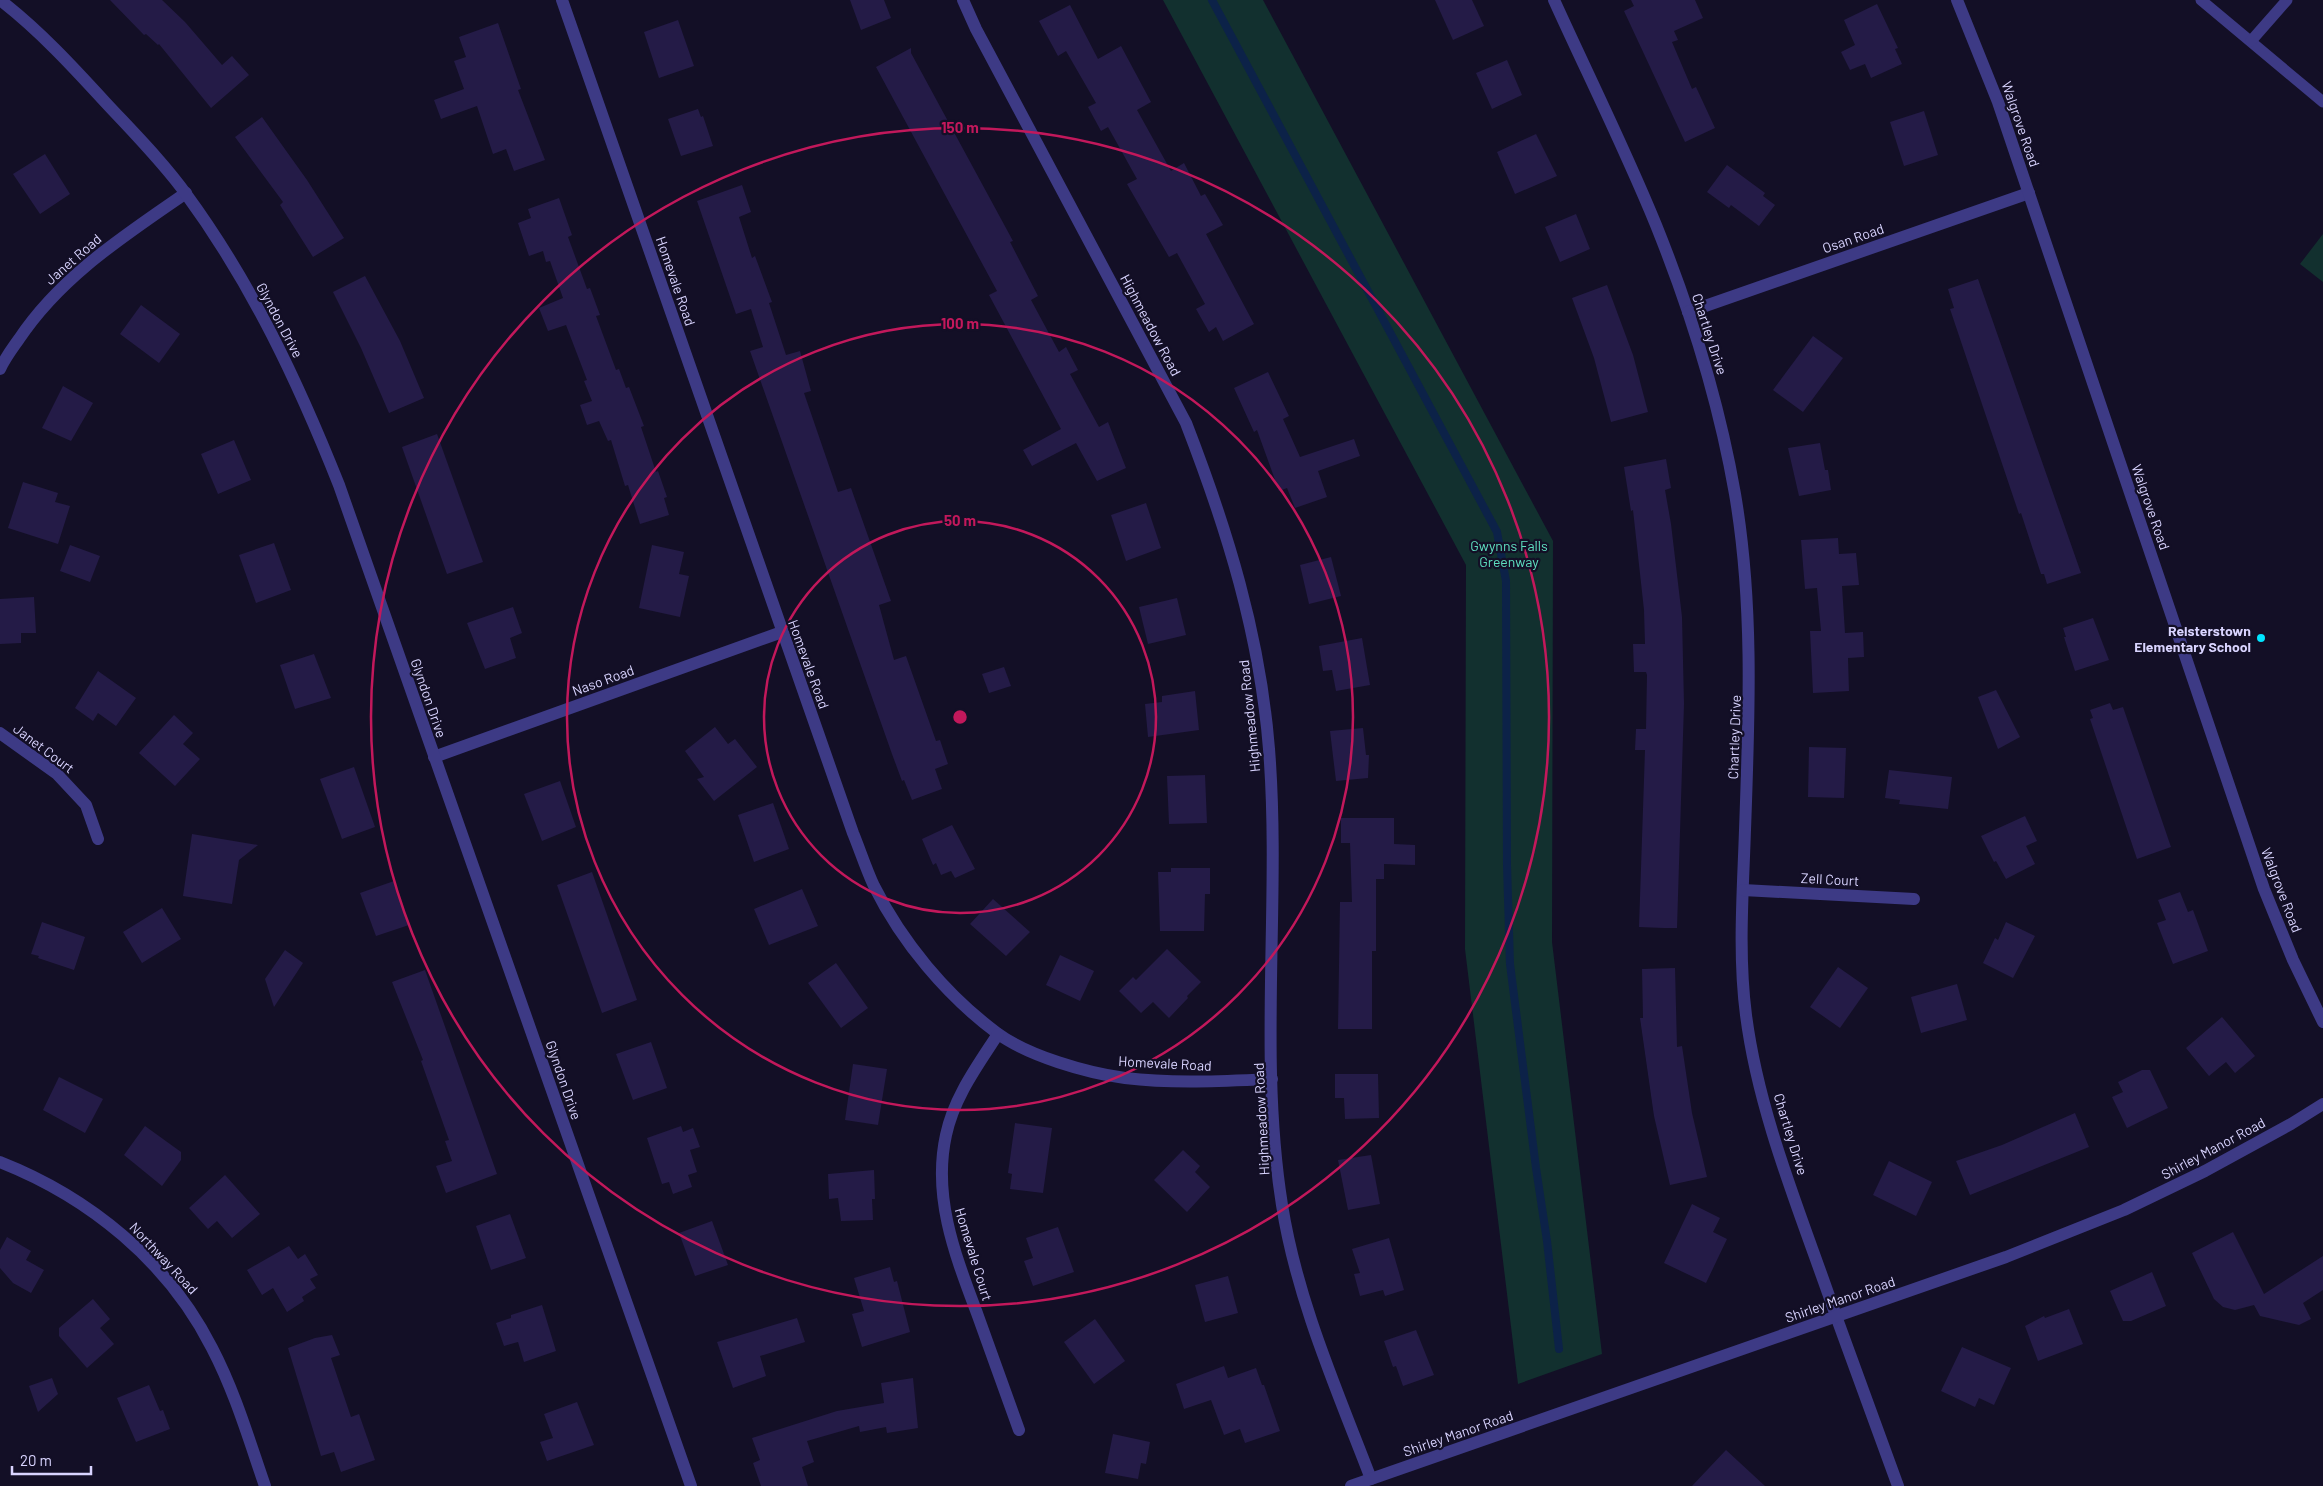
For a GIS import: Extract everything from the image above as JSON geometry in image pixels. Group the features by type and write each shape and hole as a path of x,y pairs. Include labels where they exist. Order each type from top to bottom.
{"street":[{"name":"Glyndon Drive","path":"0,0 75,69 186,193 270,327 307,405 339,485 691,1486"},
{"name":"Homevale Road","path":"562,0 782,632 874,885 895,923 919,956 953,994 998,1034 1039,1055 1080,1069 1124,1078 1187,1082 1272,1079"},
{"name":"Highmeadow Road","path":"964,0 976,28 1186,423 1212,489 1233,554 1262,679 1269,750 1273,826 1272,1079 1275,1143 1282,1205 1292,1257 1309,1315 1371,1479"},
{"name":"Chartley Drive","path":"1554,0 1656,224 1688,312 1720,419 1735,497 1746,592 1751,682 1743,890 1742,959 1745,1005 1756,1068 1774,1136 1836,1316 1898,1486"},
{"name":"Walgrove Road","path":"1957,0 1998,102 2264,889 2293,960 2323,1022"},
{"name":"Osan Road","path":"1688,312 2029,192"},
{"name":"Janet Road","path":"0,369 30,322 62,286 91,260 186,193"},
{"name":"Naso Road","path":"434,757 782,632"},
{"name":"Janet Court","path":"0,734 57,774 86,804 98,838"},
{"name":"Zell Court","path":"1743,890 1914,899"},
{"name":"Homevale Court","path":"998,1034 963,1089 946,1134 940,1175 944,1209 955,1252 1019,1430"},
{"name":"Shirley Manor Road","path":"1351,1486 2006,1257 2124,1210 2205,1170 2291,1124 2323,1104"},
{"name":"Northway Road","path":"0,1162 27,1172 80,1201 117,1229 155,1267 188,1305 212,1348 234,1395 265,1486"}],"lane":[{"path":"2201,0 2323,102"},
{"path":"2251,41 2287,0"}],"green space":[{"name":"Gwynns Falls Greenway","path":"1163,0 1263,0 1553,541 1552,942 1602,1354 1518,1384 1465,949 1466,565"},
{"path":"2323,234 2323,282 2300,264"}],"building":[{"path":"110,0 162,0 185,22 222,65 232,56 249,75 211,108 159,44 146,34 144,35"},
{"path":"850,0 884,0 891,18 861,30"},
{"path":"1435,0 1472,0 1484,26 1453,40"},
{"path":"1631,0 1695,0 1703,18 1674,31 1678,40 1672,42 1692,89 1696,87 1715,128 1685,142 1624,11 1634,6"},
{"path":"1877,4 1898,48 1895,49 1902,64 1871,78 1865,64 1850,70 1841,52 1855,45 1844,20"},
{"path":"1070,5 1098,59 1121,46 1151,102 1137,110 1171,171 1184,163 1201,196 1205,194 1223,225 1206,234 1254,324 1223,341 1216,327 1209,332 1196,309 1205,304 1177,253 1169,257 1127,184 1137,179 1108,127 1101,131 1088,107 1096,103 1066,51 1058,56 1039,21"},
{"path":"678,20 694,66 659,78 644,32"},
{"path":"498,23 521,89 518,90 545,160 514,171 506,149 493,154 477,106 441,119 434,100 464,89 454,61 466,57 459,37"},
{"path":"911,48 911,53 1013,241 1010,242 1038,296 1031,300 1059,352 1066,347 1078,370 1070,374 1099,427 1108,422 1126,468 1097,481 1076,443 1032,466 1023,450 1061,429 989,295 997,291 876,67"},
{"path":"1507,60 1522,95 1492,109 1476,73"},
{"path":"698,109 701,117 703,116 713,146 681,156 668,119"},
{"path":"1924,111 1938,155 1904,166 1890,122"},
{"path":"262,117 307,180 344,238 313,257 280,205 283,202 235,137"},
{"path":"1536,134 1557,176 1515,194 1497,152"},
{"path":"45,154 70,194 40,214 13,174"},
{"path":"1727,165 1765,193 1763,196 1775,205 1759,226 1731,205 1729,208 1707,192"},
{"path":"742,185 751,212 739,217 752,258 755,256 772,302 769,303 786,355 800,351 811,391 804,393 838,492 851,488 891,601 879,605 894,660 906,656 936,741 940,740 948,764 935,769 942,789 912,800 904,780 902,781 892,754 750,351 763,347 751,309 736,314 697,201"},
{"path":"559,198 572,235 568,237 587,289 590,288 600,315 596,316 616,370 619,369 626,388 629,387 644,426 641,427 656,472 658,471 667,497 664,498 669,515 640,524 628,485 625,486 611,440 608,441 599,421 587,425 580,405 592,401 584,381 587,380 566,325 548,331 539,308 563,298 550,261 546,262 543,251 529,256 518,223 531,218 528,209"},
{"path":"1576,214 1590,249 1560,262 1545,227"},
{"path":"365,276 400,341 424,398 389,413 361,348 333,292"},
{"path":"1978,279 2081,573 2047,584 2044,574 2041,574 2021,513 2019,514 1950,309 1954,308 1948,289"},
{"path":"1607,285 1633,355 1648,412 1611,422 1594,358 1572,298"},
{"path":"141,305 180,334 159,363 120,334"},
{"path":"1813,336 1843,358 1803,412 1773,390"},
{"path":"1268,372 1289,416 1283,419 1300,457 1354,439 1360,456 1318,471 1327,497 1295,508 1287,488 1279,491 1257,430 1254,432 1234,388"},
{"path":"63,386 93,403 71,441 42,428"},
{"path":"437,434 483,562 447,574 402,447"},
{"path":"234,440 251,480 218,494 201,454"},
{"path":"1820,443 1825,470 1828,470 1831,490 1799,496 1788,448"},
{"path":"1666,459 1671,488 1665,490 1682,617 1684,704 1677,928 1639,927 1645,750 1635,750 1636,729 1646,729 1647,675 1646,672 1634,672 1633,644 1645,644 1644,610 1633,510 1631,511 1624,467"},
{"path":"23,482 58,493 55,502 70,506 58,544 8,528"},
{"path":"1146,503 1161,548 1126,561 1111,515"},
{"path":"1838,538 1839,554 1856,553 1859,585 1842,586 1845,633 1863,632 1864,657 1848,658 1849,691 1813,693 1810,631 1821,631 1817,588 1805,589 1801,540"},
{"path":"274,543 291,590 256,603 239,555"},
{"path":"70,545 100,556 90,582 60,571"},
{"path":"652,545 684,552 679,574 689,576 680,617 639,608"},
{"path":"1331,557 1341,596 1309,604 1300,565"},
{"path":"34,597 36,633 21,633 21,643 0,644 0,599"},
{"path":"1177,598 1186,635 1148,644 1139,607"},
{"path":"513,607 522,633 510,638 516,658 485,669 467,623"},
{"path":"2093,618 2109,660 2075,671 2063,628"},
{"path":"1362,638 1370,685 1336,691 1332,670 1323,671 1319,646"},
{"path":"314,654 331,698 295,709 280,665"},
{"path":"1004,667 1011,686 989,693 982,674"},
{"path":"98,671 136,698 116,726 98,713 93,721 75,708"},
{"path":"1996,690 2020,737 1998,749 1978,697"},
{"path":"1195,691 1199,730 1148,737 1145,704 1162,702 1162,696"},
{"path":"2110,703 2113,710 2123,707 2171,847 2137,859 2090,719 2093,718 2090,710"},
{"path":"174,715 193,733 183,744 200,759 175,786 139,753"},
{"path":"715,727 728,744 735,739 757,767 714,801 697,779 704,777 685,751"},
{"path":"1363,728 1366,755 1369,755 1368,778 1336,781 1330,731"},
{"path":"1809,747 1846,748 1844,798 1808,797"},
{"path":"354,767 375,827 342,839 320,779"},
{"path":"1889,770 1952,777 1948,809 1899,804 1900,800 1885,798"},
{"path":"1205,775 1207,823 1169,824 1167,776"},
{"path":"560,781 576,827 542,841 524,794"},
{"path":"773,803 789,849 754,862 738,815"},
{"path":"2025,816 2037,841 2026,846 2035,864 2006,879 1996,861 1994,862 1981,836"},
{"path":"1341,818 1394,818 1394,844 1415,845 1415,865 1384,864 1384,879 1376,879 1376,951 1372,951 1372,1029 1338,1029 1340,902 1352,902 1350,843 1341,843"},
{"path":"952,825 975,869 955,878 951,871 941,875 936,863 933,865 922,839"},
{"path":"192,834 258,845 239,860 232,904 183,896"},
{"path":"1171,868 1210,868 1210,894 1205,894 1204,931 1160,931 1158,872 1171,872"},
{"path":"592,872 637,1000 602,1013 557,885"},
{"path":"394,881 409,925 376,936 360,893"},
{"path":"802,889 818,926 769,945 754,909"},
{"path":"2180,892 2188,912 2193,910 2208,951 2173,964 2157,923 2166,920 2158,900"},
{"path":"993,899 1030,932 1006,956 970,924"},
{"path":"162,908 181,939 142,963 123,932"},
{"path":"42,922 85,937 74,970 31,954"},
{"path":"2006,922 2035,936 2013,978 1983,963 1995,938 1998,940"},
{"path":"1167,949 1201,982 1169,1018 1153,1002 1141,1013 1119,991 1133,977 1136,980"},
{"path":"285,950 303,963 274,1007 265,979"},
{"path":"1060,955 1094,971 1080,1001 1046,985"},
{"path":"836,963 868,1008 841,1028 808,983"},
{"path":"1838,967 1868,988 1840,1028 1810,1007"},
{"path":"1675,968 1677,1047 1682,1046 1692,1113 1707,1177 1670,1185 1654,1116 1640,1018 1643,1018 1642,969"},
{"path":"425,970 497,1174 446,1193 436,1166 452,1161 445,1141 449,1140 421,1061 423,1060 392,982"},
{"path":"1957,984 1967,1020 1921,1033 1911,997"},
{"path":"2222,1017 2255,1056 2235,1073 2226,1062 2209,1076 2186,1048"},
{"path":"651,1042 667,1088 633,1100 616,1054"},
{"path":"853,1064 887,1069 878,1125 845,1120"},
{"path":"2142,1070 2150,1070 2168,1108 2127,1128 2112,1097 2123,1092 2118,1082"},
{"path":"1335,1074 1378,1074 1379,1118 1345,1119 1344,1098 1335,1098"},
{"path":"59,1077 103,1099 85,1133 43,1110"},
{"path":"2075,1113 2089,1147 1970,1195 1956,1161 2002,1145"},
{"path":"1015,1123 1052,1128 1043,1193 1010,1189 1012,1174 1008,1173"},
{"path":"145,1126 181,1152 181,1160 162,1186 124,1155"},
{"path":"681,1126 683,1132 693,1128 700,1147 690,1150 697,1172 688,1175 692,1187 673,1194 669,1182 662,1184 647,1138"},
{"path":"1183,1150 1200,1166 1195,1172 1210,1187 1187,1212 1154,1180"},
{"path":"1371,1155 1380,1204 1348,1210 1338,1160"},
{"path":"1889,1161 1932,1182 1916,1216 1873,1195"},
{"path":"874,1170 875,1199 872,1199 873,1220 841,1221 838,1198 829,1199 828,1174"},
{"path":"225,1175 260,1214 232,1238 217,1221 208,1229 189,1208"},
{"path":"1692,1204 1720,1218 1713,1232 1727,1239 1706,1283 1664,1263"},
{"path":"510,1214 526,1258 491,1270 476,1226"},
{"path":"712,1221 728,1265 695,1276 679,1233"},
{"path":"1058,1227 1074,1272 1033,1286 1024,1261 1033,1258 1026,1238"},
{"path":"2233,1232 2264,1294 2323,1256 2323,1290 2303,1303 2311,1319 2299,1325 2260,1316 2254,1305 2235,1310 2223,1307 2214,1299 2192,1253"},
{"path":"7,1237 31,1251 26,1260 44,1270 31,1293 13,1283 0,1268 0,1250"},
{"path":"1389,1238 1404,1290 1385,1296 1383,1290 1360,1296 1354,1274 1360,1273 1352,1249"},
{"path":"289,1246 298,1259 305,1254 318,1275 310,1279 316,1288 302,1297 304,1301 287,1312 273,1288 262,1295 247,1270"},
{"path":"890,1267 894,1282 897,1281 910,1332 862,1347 852,1314 864,1311 854,1278"},
{"path":"2152,1272 2166,1306 2131,1321 2123,1321 2110,1291"},
{"path":"1228,1276 1238,1313 1205,1322 1195,1285"},
{"path":"93,1299 110,1319 100,1328 114,1344 87,1368 59,1336 59,1328"},
{"path":"542,1305 556,1351 524,1362 518,1342 504,1346 496,1323 511,1318 511,1315"},
{"path":"2069,1309 2083,1344 2038,1361 2025,1326 2044,1316 2045,1318"},
{"path":"797,1318 805,1342 760,1356 766,1376 733,1388 717,1342"},
{"path":"1095,1319 1125,1361 1094,1384 1064,1342"},
{"path":"1416,1330 1434,1375 1403,1386 1396,1366 1393,1367 1384,1341"},
{"path":"332,1335 340,1355 331,1358 351,1417 359,1414 375,1460 341,1472 334,1452 321,1456 288,1348 315,1338"},
{"path":"1962,1347 2011,1368 1994,1405 1979,1398 1975,1407 1941,1391"},
{"path":"1224,1366 1228,1378 1256,1368 1280,1431 1245,1443 1240,1429 1224,1435 1211,1400 1184,1409 1176,1384"},
{"path":"52,1378 58,1394 38,1412 29,1386"},
{"path":"913,1378 918,1428 887,1433 886,1427 860,1432 859,1426 807,1441 814,1462 802,1467 808,1486 761,1486 753,1463 760,1460 752,1438 837,1411 884,1403 881,1383"},
{"path":"149,1385 160,1411 163,1410 170,1429 136,1442 117,1398"},
{"path":"577,1402 594,1445 547,1461 540,1442 553,1438 544,1414"},
{"path":"1113,1434 1150,1442 1146,1464 1141,1463 1138,1479 1105,1473"},
{"path":"1726,1450 1765,1486 1692,1486"}],"waterway":[{"path":"1212,0 1497,532 1506,581 1507,865 1510,964 1547,1241 1559,1349"}],"place":[{"name":"Reisterstown Elementary School","path":"2261,638"}]}
